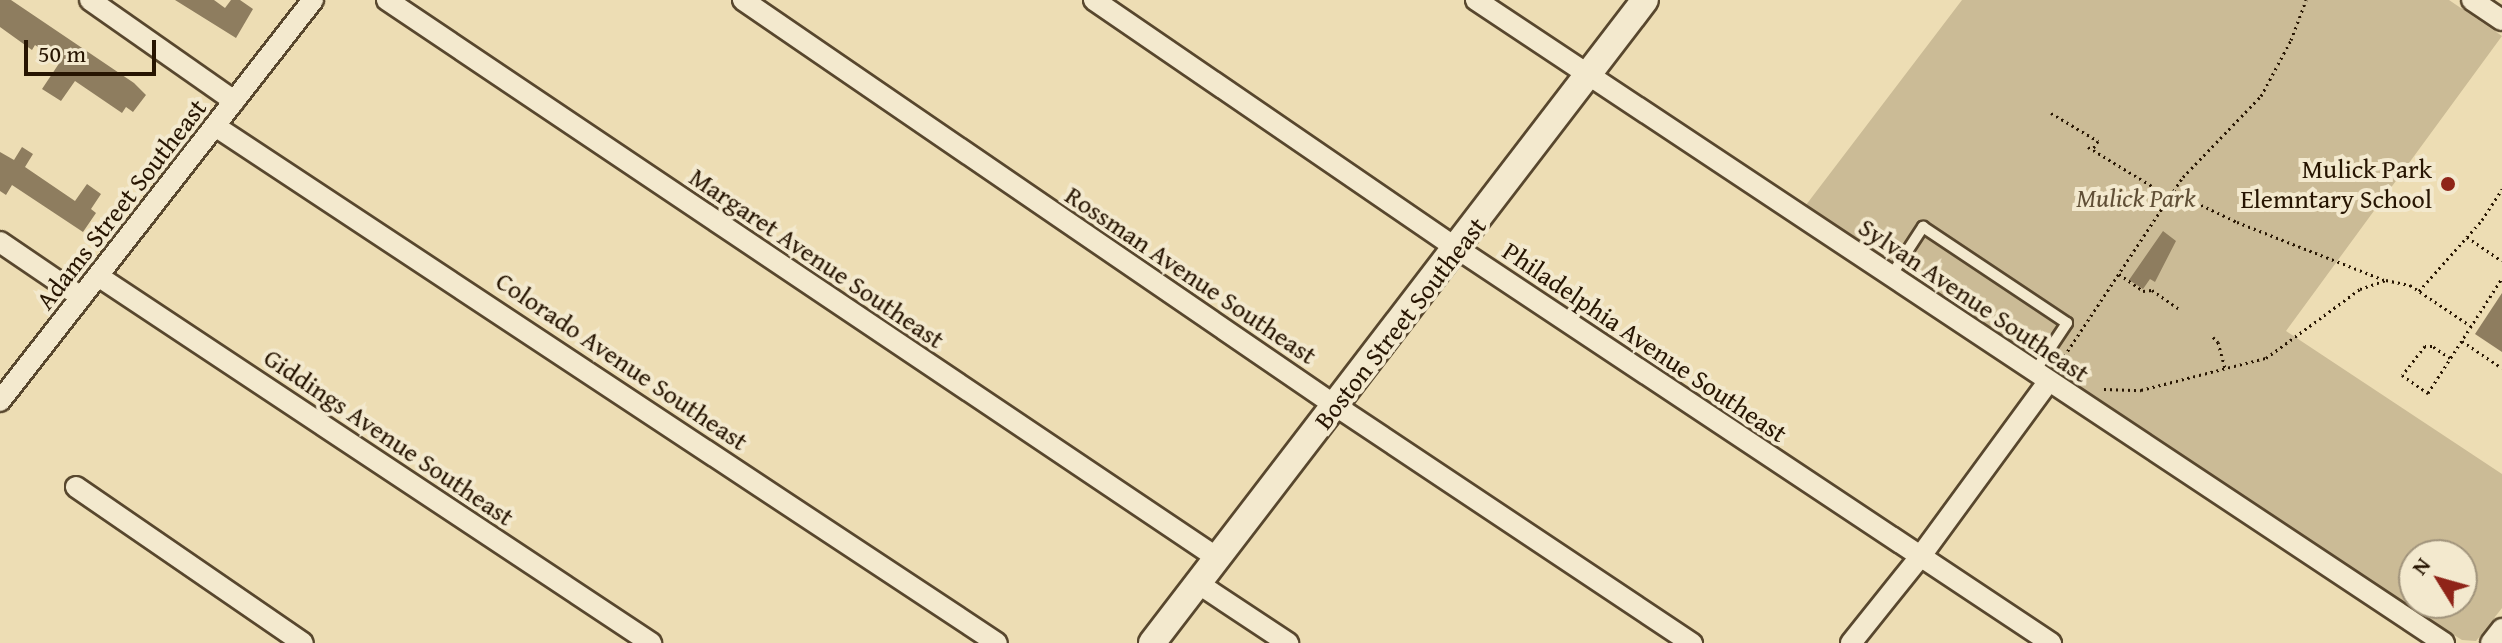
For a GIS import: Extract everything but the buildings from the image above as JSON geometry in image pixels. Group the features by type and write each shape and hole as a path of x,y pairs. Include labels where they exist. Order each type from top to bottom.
{"street":[{"path":"90,0 234,101"},
{"name":"Adams Street Southeast","path":"0,401 313,0"},
{"name":"Margaret Avenue Southeast","path":"387,0 1219,559"},
{"name":"Rossman Avenue Southeast","path":"743,0 1336,406 1692,643"},
{"name":"Philadelphia Avenue Southeast","path":"1094,0 1458,249 2051,643"},
{"name":"Sylvan Avenue Southeast","path":"1476,0 2444,643"},
{"name":"Boston Street Southeast","path":"1152,643 1458,249 1645,0"},
{"path":"2472,0 2502,20"},
{"name":"Colorado Avenue Southeast","path":"215,126 439,270 997,643"},
{"path":"0,242 81,297"},
{"name":"Giddings Avenue Southeast","path":"98,276 651,643"},
{"path":"1851,643 1920,557 2042,376"},
{"path":"76,487 303,643"},
{"path":"1199,584 1288,643"},
{"path":"2491,643 2502,629"}],"lane":[{"path":"1891,276 1923,227 2067,323 2042,376"}],"path":[{"path":"2061,361 2170,197 2198,161 2261,96 2291,40 2306,0"},
{"path":"2051,113 2098,141 2090,149 2106,155 2170,197"},
{"path":"2419,291 2467,237 2502,189"},
{"path":"2174,192 2237,222 2386,280 2398,281 2419,291 2471,326"},
{"path":"2467,237 2502,261"},
{"path":"2119,274 2143,291 2152,290 2178,308"},
{"path":"2450,358 2432,346 2425,346 2402,375 2428,393 2502,278"},
{"path":"2104,389 2141,390 2266,358 2360,289 2386,280"},
{"path":"2213,337 2218,342 2225,369"},
{"path":"2461,341 2502,368"}],"green space":[{"name":"Mulick Park","path":"1962,0 2449,0 2502,36 2286,331 2502,474 2502,608 2476,641 2462,640 2428,619 2478,619 2478,539 2398,539 2398,600 2070,395 1806,205"}],"place":[{"name":"Mulick Park Elemntary School","path":"2448,184"}]}
